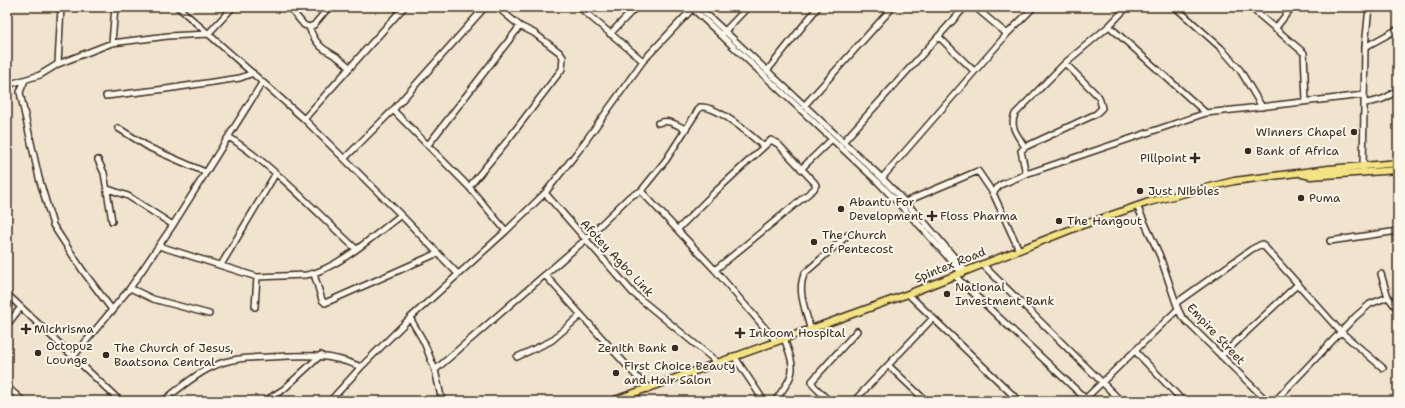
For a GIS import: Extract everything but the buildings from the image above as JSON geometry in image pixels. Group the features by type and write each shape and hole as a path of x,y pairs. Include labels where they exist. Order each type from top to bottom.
{"main road":[{"name":"Spintex Road","path":"612,401 810,328 908,294 1077,226 1173,195 1234,181 1302,174 1311,176 1363,170 1398,163"},
{"name":"Spintex Road","path":"1363,170 1398,170"}],"street":[{"path":"58,64 61,7"},
{"path":"112,43 115,7"},
{"path":"178,7 253,73 262,83 304,118 402,215 458,274"},
{"path":"7,85 40,75 58,64 112,43 168,36 208,34 234,7"},
{"path":"289,7 304,24 309,27 318,45 329,53 339,56 350,68"},
{"path":"309,27 314,25 329,7"},
{"path":"304,118 404,7"},
{"path":"345,158 393,110 485,7"},
{"path":"468,188 507,141 563,67 563,57 559,52 534,33 520,26 497,7"},
{"path":"579,7 643,61"},
{"path":"610,34 636,7"},
{"path":"699,7 723,34 903,208 964,272"},
{"path":"723,34 748,7"},
{"path":"767,71 818,7"},
{"path":"804,106 893,7"},
{"path":"843,142 965,7"},
{"path":"975,7 1007,34"},
{"path":"882,178 974,71 1007,34 1034,7"},
{"path":"1025,147 1013,126 1012,119 1015,114 1065,63 1109,26 1127,7"},
{"path":"1175,7 1221,48 1240,70 1262,107"},
{"path":"1250,7 1304,53 1306,101"},
{"path":"1275,29 1292,7"},
{"path":"1363,170 1365,47 1369,7"},
{"path":"330,401 361,366 410,318 506,232 545,193 579,150 643,61 693,8 767,71 882,178 905,202 964,272"},
{"path":"428,145 520,26"},
{"path":"1109,26 1206,113"},
{"path":"1365,47 1398,29"},
{"path":"939,37 974,71"},
{"path":"1026,174 1021,151 1025,147 1096,114 1102,108 1099,97 1065,63"},
{"path":"106,96 240,78 253,73"},
{"path":"25,80 20,92 39,178 53,225 69,252 113,310"},
{"path":"72,357 130,288 173,225 262,83"},
{"path":"1365,103 1383,100 1398,89"},
{"path":"993,193 1000,186 1026,174 1206,113 1364,95"},
{"path":"435,370 585,240 629,197 641,192 666,160 698,109 703,106 738,125 763,146"},
{"path":"393,110 468,188 506,232"},
{"path":"658,123 665,120 685,129"},
{"path":"118,128 150,148 206,172"},
{"path":"229,137 256,156 276,173 356,249"},
{"path":"801,168 832,139"},
{"path":"678,229 769,141 774,140 816,184 816,187 715,270"},
{"path":"98,160 104,173 108,189 112,221"},
{"path":"905,202 978,171 993,193 1019,250"},
{"path":"221,265 276,173"},
{"path":"108,189 128,196 173,225"},
{"path":"641,192 678,229 776,341"},
{"name":"Afotey Agbo Link","path":"545,193 633,293 717,362"},
{"name":"Empire Street","path":"1137,206 1160,256 1178,309 1182,316 1267,401"},
{"path":"159,246 256,277 314,274 340,261 402,215"},
{"path":"1330,241 1398,230"},
{"path":"810,328 802,295 802,278 850,233"},
{"path":"1176,303 1252,248 1262,244 1340,331 1383,368"},
{"path":"314,274 322,300 325,303 438,253"},
{"path":"982,264 1121,401"},
{"path":"1381,274 1388,297 1398,310"},
{"path":"545,275 648,389"},
{"path":"955,276 1087,400 1102,382 1178,309"},
{"path":"255,306 256,277"},
{"path":"1221,356 1298,284"},
{"path":"130,288 153,299 209,314"},
{"path":"7,294 120,401"},
{"path":"908,294 932,319 1019,401"},
{"path":"1275,401 1340,331 1370,304 1388,297"},
{"path":"7,325 21,307"},
{"path":"517,357 551,341 581,315"},
{"path":"410,318 424,342 435,370 442,401"},
{"path":"858,400 932,319"},
{"path":"829,401 813,385 812,380 857,331"},
{"path":"775,401 787,386 793,371 794,363 784,338"},
{"path":"1135,351 1183,401"},
{"path":"163,401 202,372 232,359 321,355 339,358 361,366"},
{"path":"265,401 284,389 321,355"},
{"path":"734,356 764,401"},
{"path":"888,366 926,401"},
{"path":"7,387 23,401"}],"place":[{"name":"Winners Chapel","path":"1354,132"},
{"name":"Bank of Africa","path":"1248,151"},
{"name":"Pillpoint","path":"1195,158"},
{"name":"Just Nibbles","path":"1140,191"},
{"name":"Puma","path":"1301,198"},
{"name":"Abantu For Development","path":"841,209"},
{"name":"Floss Pharma","path":"932,216"},
{"name":"The Hangout","path":"1059,221"},
{"name":"The Church of Pentecost","path":"814,242"},
{"name":"National Investment Bank","path":"947,294"},
{"name":"Michrisma","path":"26,329"},
{"name":"Inkoom Hospital","path":"740,333"},
{"name":"Zenith Bank","path":"675,348"},
{"name":"Octopuz Lounge","path":"38,353"},
{"name":"The Church of Jesus, Baatsona Central","path":"106,355"},
{"name":"First Choice Beauty and Hair Salon","path":"616,373"}]}
